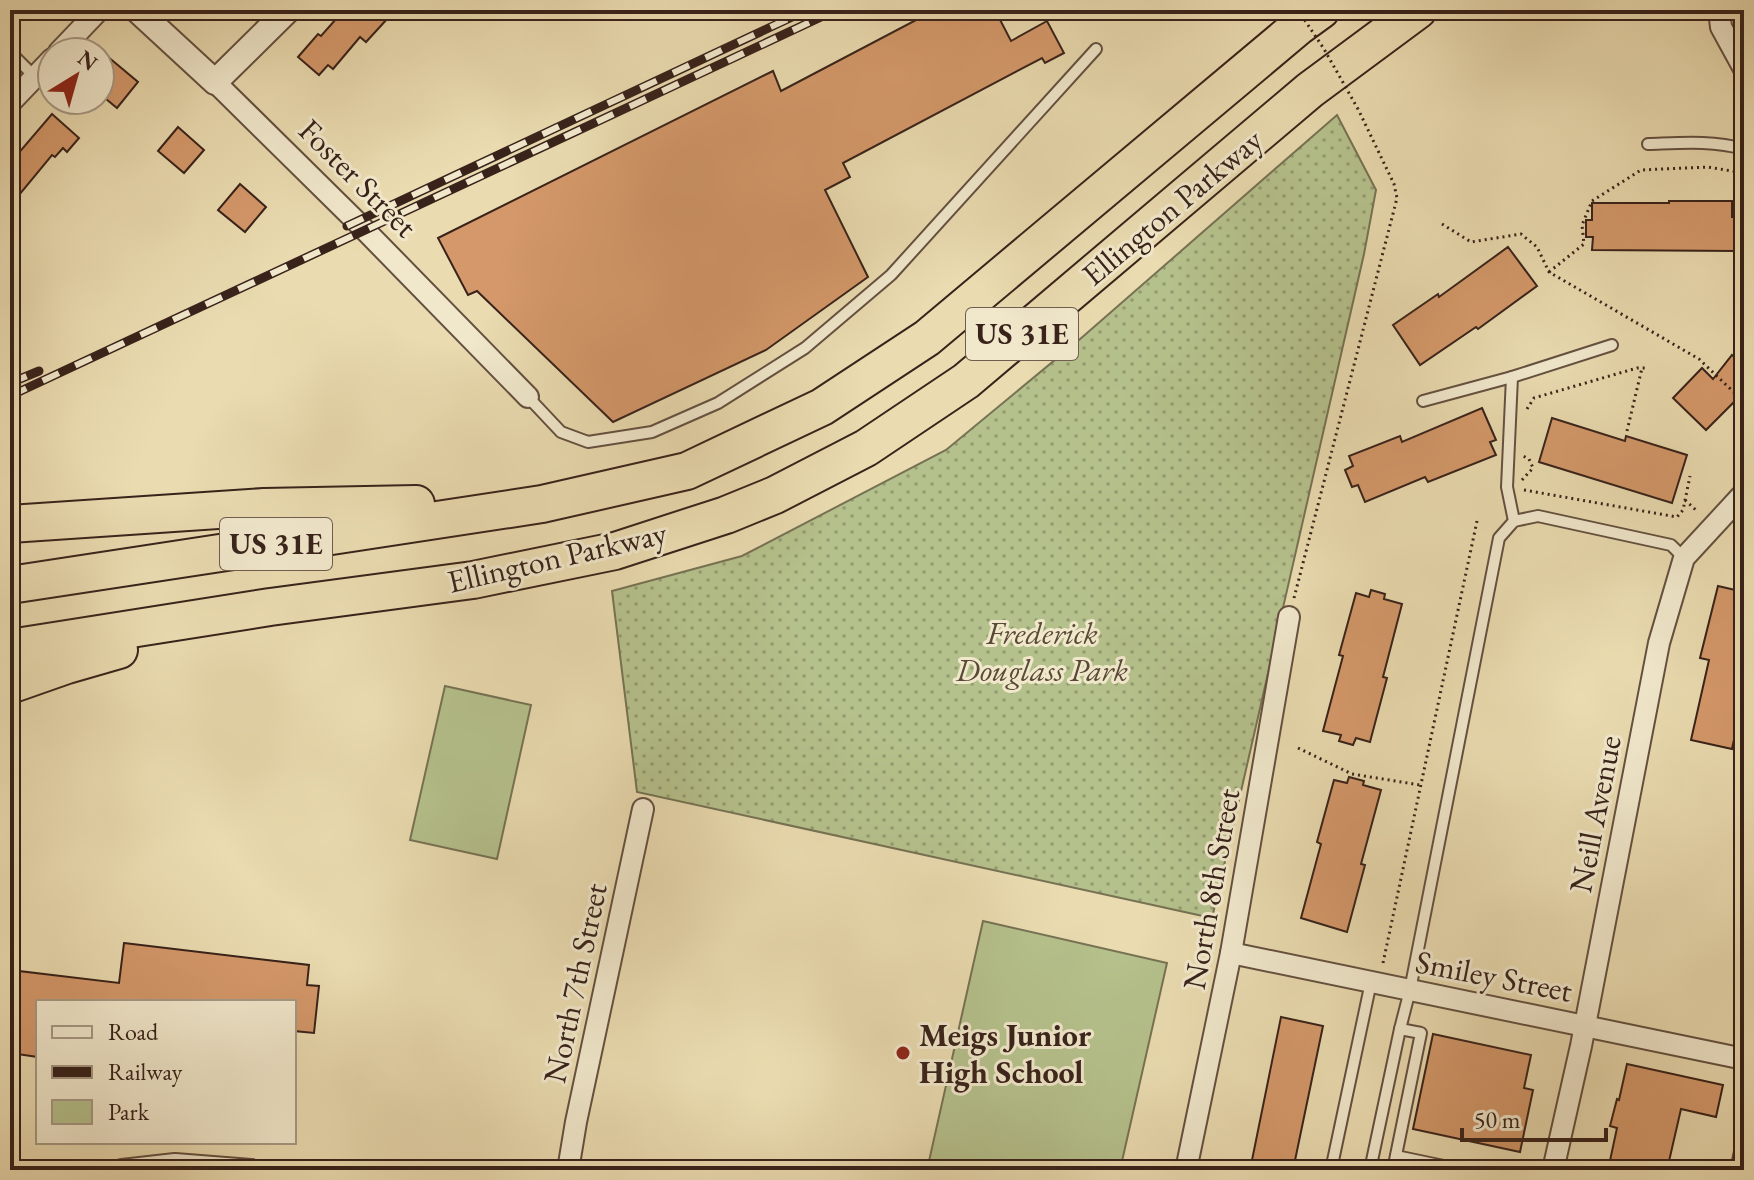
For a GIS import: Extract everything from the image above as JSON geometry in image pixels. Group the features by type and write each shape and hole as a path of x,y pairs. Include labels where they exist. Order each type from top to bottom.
{"highway":[{"name":"Ellington Parkway","path":"10,585 542,504 687,471 822,407 927,338 1321,10"},
{"name":"Ellington Parkway","path":"10,648 270,607 473,580 615,551 726,515 775,495 866,448 966,381 1310,90 1418,10"},
{"path":"10,524 264,507 542,504"},
{"path":"10,685 67,665 270,607"}],"street":[{"path":"74,36 99,10"},
{"name":"Foster Street","path":"137,10 357,222 528,397"},
{"path":"215,82 288,10"},
{"path":"1719,10 1721,27 1744,69"},
{"path":"10,103 35,77"},
{"name":"Neill Avenue","path":"1553,1170 1659,643 1684,558 1744,493"},
{"name":"North 8th Street","path":"1186,1170 1231,953 1289,617"},
{"name":"North 7th Street","path":"568,1170 643,809"},
{"name":"Smiley Street","path":"1231,953 1744,1059"},
{"path":"122,1170 175,1164 242,1169"}],"lane":[{"path":"528,397 561,432 588,442 652,432 718,403 805,348 891,275 1096,49"},
{"path":"10,52 35,77"},
{"path":"1648,144 1699,142 1744,149"},
{"path":"1423,401 1612,345"},
{"path":"1512,377 1507,487 1514,521"},
{"path":"1370,1170 1410,990 1499,538 1514,521 1538,516 1671,545 1684,558"},
{"path":"1331,1170 1371,982"},
{"path":"1393,1170 1421,1033 1400,1029"},
{"path":"1736,1170 1744,1133"},
{"path":"1396,1156 1463,1170"}],"path":[{"path":"1289,617 1397,198 1394,184 1358,109 1298,10"},
{"path":"1549,272 1584,244 1582,225 1592,201 1641,170 1708,167 1744,173"},
{"path":"1442,224 1471,242 1521,234 1537,247 1549,272 1699,359 1744,402"},
{"path":"1526,420 1527,408 1534,398 1644,368 1627,431"},
{"path":"1523,456 1529,459 1533,468 1522,479 1521,489 1677,517 1683,510 1690,476"},
{"path":"1685,500 1698,512"},
{"path":"1383,963 1477,521"},
{"path":"1298,748 1352,774 1421,786"}],"green space":[{"name":"Frederick Douglass Park","path":"1337,115 1376,190 1212,918 637,792 612,591 742,556 946,450 1079,340"},
{"path":"445,686 531,705 497,859 410,840"},
{"path":"983,921 1167,963 1120,1170 927,1170"}],"building":[{"path":"344,10 379,10 388,18 366,42 360,37 333,69 328,65 319,75 298,57"},
{"path":"935,10 995,10 1011,41 1047,21 1064,53 1045,63 1042,58 843,163 850,177 825,190 868,277 766,350 613,422 477,291 468,295 438,238 773,71 781,91"},
{"path":"116,64 138,82 116,107"},
{"path":"50,116 54,116 79,138 67,152 63,148 55,157 52,155 10,206 10,163"},
{"path":"178,127 204,150 184,173 158,151"},
{"path":"240,184 266,207 245,232 218,210"},
{"path":"1732,201 1732,217 1737,217 1737,251 1592,250 1593,237 1586,237 1586,220 1592,220 1592,203"},
{"path":"1508,247 1537,286 1478,329 1476,327 1420,365 1393,325 1438,294 1439,297"},
{"path":"1732,355 1744,364 1744,392 1706,430 1673,398 1702,368 1713,379"},
{"path":"1482,408 1496,440 1490,442 1496,455 1428,482 1425,477 1365,502 1358,485 1352,487 1345,470 1353,466 1349,456 1400,436 1402,442"},
{"path":"1552,418 1625,441 1626,436 1687,455 1672,503 1539,462"},
{"path":"1718,586 1744,592 1744,657 1732,749 1691,740 1709,660 1700,658"},
{"path":"1371,590 1385,594 1384,599 1402,604 1370,742 1356,738 1353,745 1339,741 1341,735 1323,731 1356,593 1369,597"},
{"path":"1349,777 1381,790 1347,932 1301,918 1334,780 1347,783"},
{"path":"124,943 309,965 307,985 319,986 314,1033 296,1031 296,1000 36,1000 36,1057 10,1053 10,970 119,983"},
{"path":"1281,1017 1323,1026 1293,1170 1250,1170"},
{"path":"1433,1034 1531,1055 1524,1088 1533,1090 1520,1152 1413,1129"},
{"path":"1627,1064 1723,1085 1716,1117 1681,1109 1667,1170 1608,1170 1617,1128 1610,1126"}],"railway":[{"path":"347,226 807,10"},
{"path":"10,396 836,10"},
{"path":"10,383 39,371"}],"place":[{"name":"Meigs Junior High School","path":"903,1053"}]}
